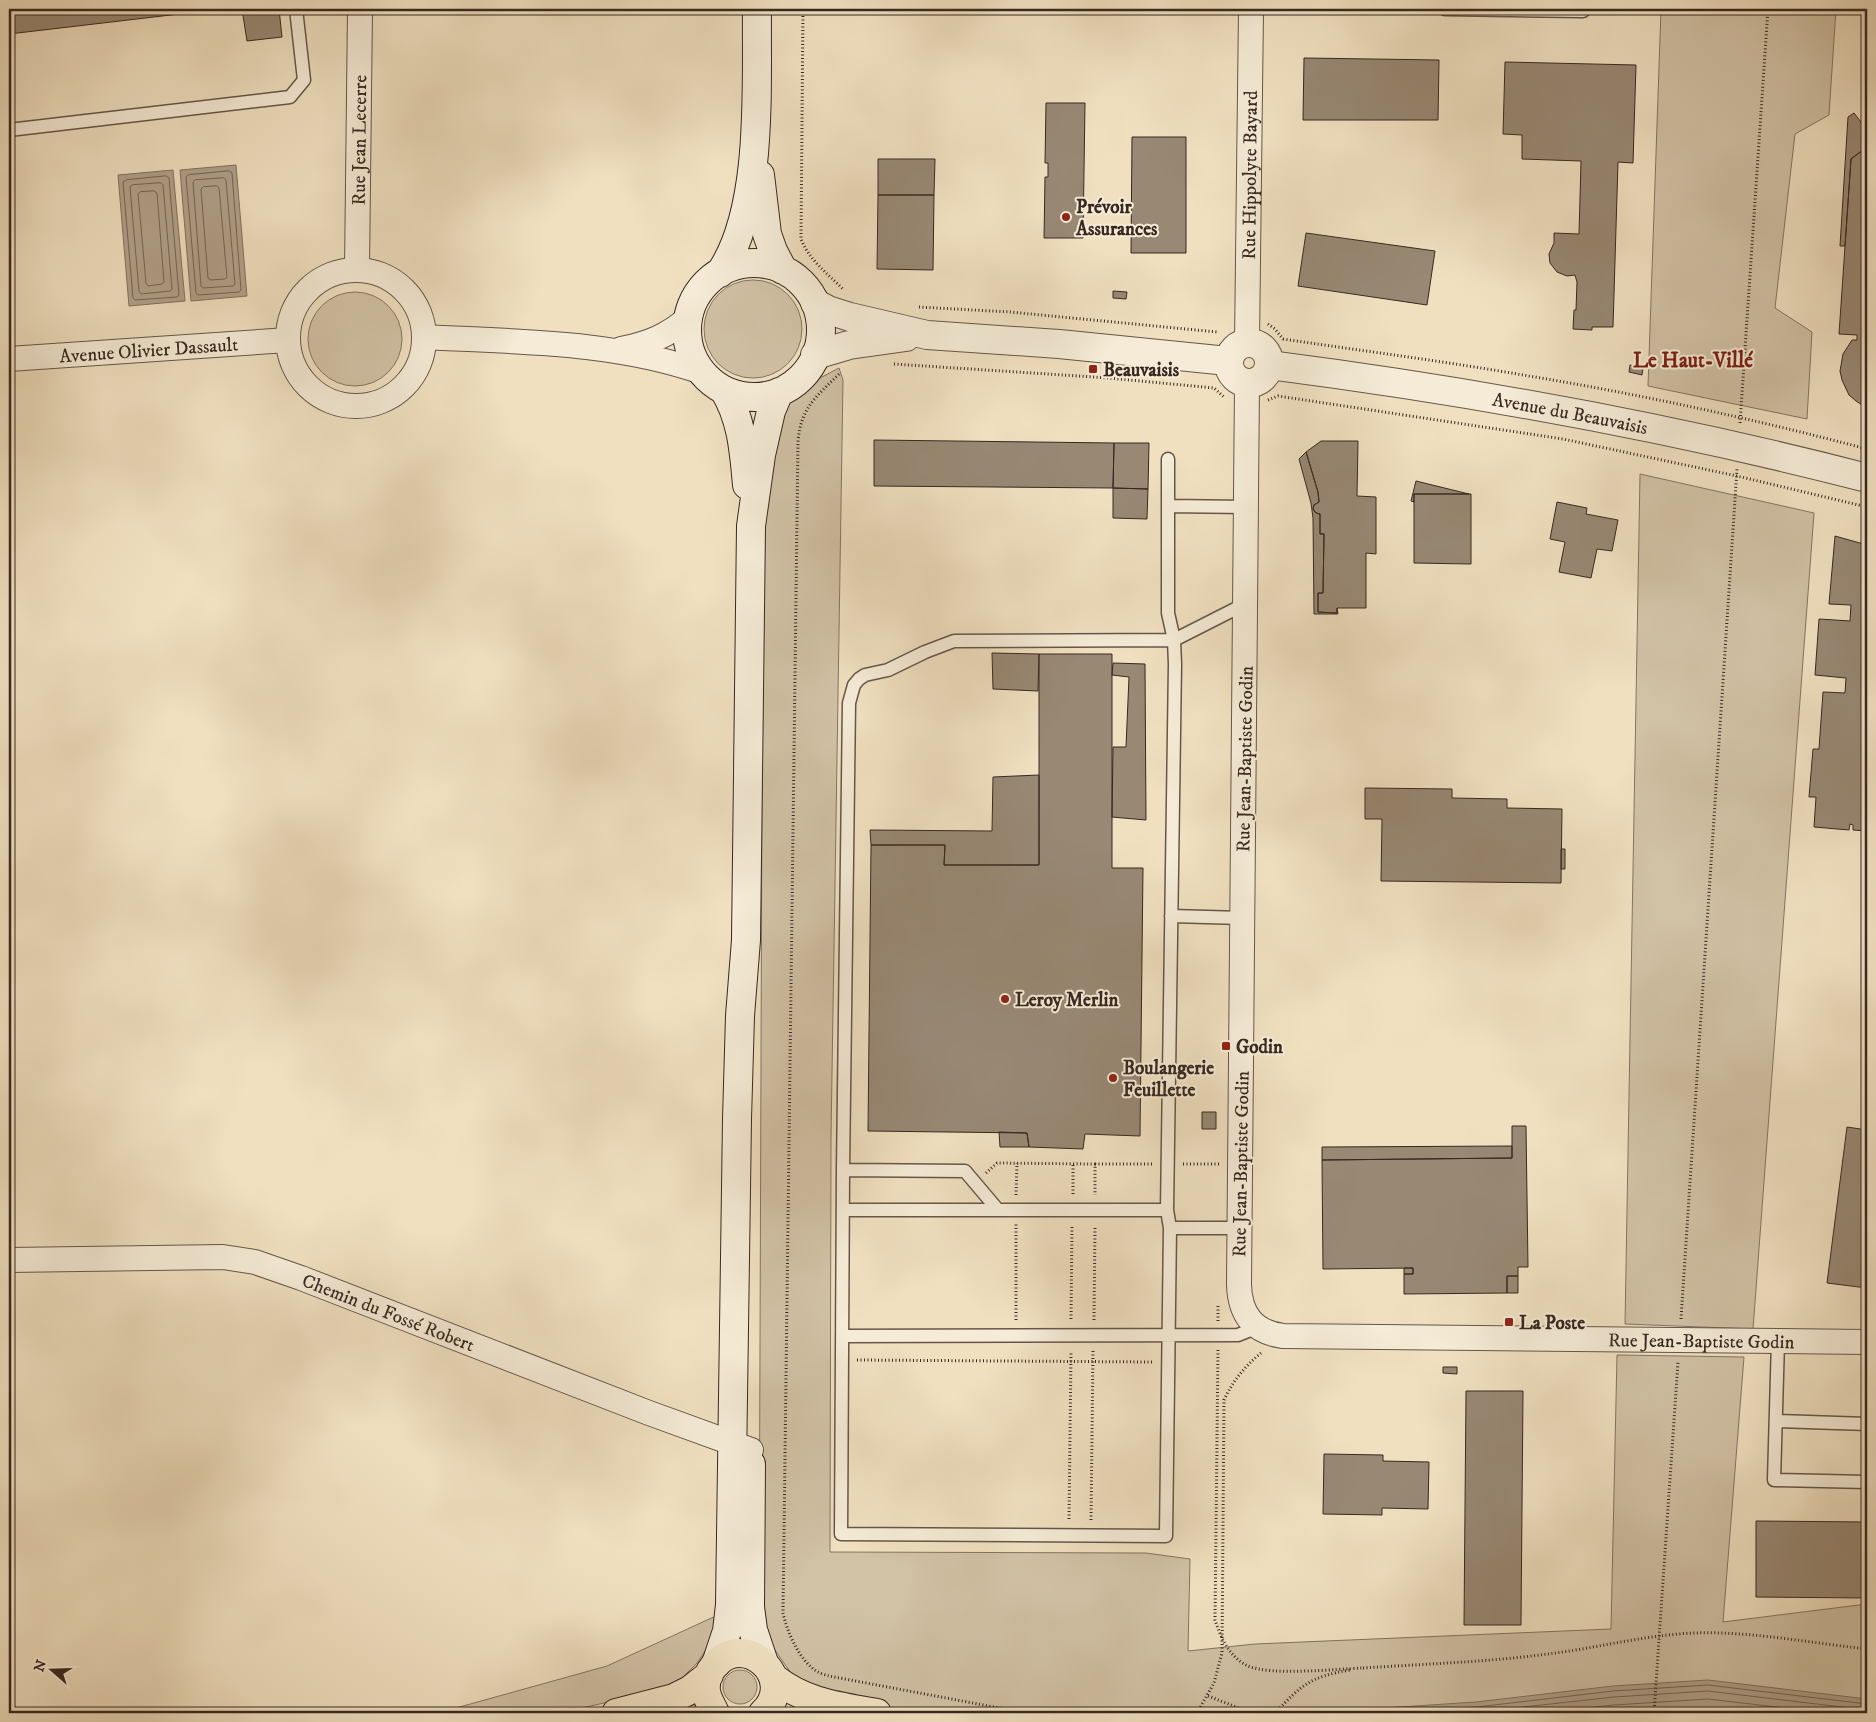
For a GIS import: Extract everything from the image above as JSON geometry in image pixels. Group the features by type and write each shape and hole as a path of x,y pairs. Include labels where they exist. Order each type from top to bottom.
{"main road":[{"path":"757,9 756,135 767,234 783,270"},
{"path":"720,273 730,257 740,232 756,135"},
{"path":"746,264 765,264 783,270 805,287 815,303 820,329 815,355 801,377 779,392 761,397 752,397 733,394 724,390 708,379 702,372 696,364 689,346 688,318 694,300 712,278 728,268 746,264"},
{"path":"815,303 828,310 850,317 927,335 1059,344 1237,352 1254,343 1267,354 1269,365 1262,379 1256,382 1247,393 1232,375 1237,352"},
{"path":"815,355 849,345 927,335"},
{"name":"Avenue du Beauvaisis","path":"1269,365 1490,397 1631,423 1739,446 1867,478"},
{"path":"724,390 734,406 739,424 751,526"},
{"path":"715,1711 706,1691 712,1669 725,1638 730,1614 742,1446 750,1024 746,940 751,526 762,447 771,411 779,392"},
{"path":"742,1446 750,1607 753,1630 775,1688 773,1698 763,1713"},
{"path":"616,1713 674,1698 690,1690 727,1656 740,1653 753,1656 789,1690 802,1696 877,1713"}],"street":[{"name":"Rue Jean Lecerre","path":"357,270 360,9"},
{"name":"Rue Hippolyte Bayard","path":"1237,352 1251,9"},
{"path":"357,270 373,272 388,278 404,290 411,298 418,312 424,337 418,365 414,374 402,389 376,403 357,406 338,404 313,391 295,368 288,340 292,318 301,299 308,290 326,278 347,271 357,270"},
{"path":"615,350 656,340 677,328 688,318"},
{"path":"424,337 527,342 615,350 672,362 702,372"},
{"name":"Avenue Olivier Dassault","path":"9,359 288,340"},
{"name":"Rue Jean-Baptiste Godin","path":"1247,393 1239,1228 1239,1297 1246,1314 1258,1327 1267,1333 1283,1336 1867,1342"},
{"name":"Chemin du Fossé Robert","path":"9,1260 223,1256 255,1262 301,1278 649,1413 742,1446"}],"lane":[{"path":"9,130 290,97 304,80 296,9"},
{"path":"1445,9 1584,11"},
{"path":"1168,459 1168,613 1174,640 1167,1210 1170,1228 1166,1536 841,1534 843,1170 849,703 854,685 865,676 888,670 925,652 954,641 1174,640 1245,604"},
{"path":"1168,506 1246,506"},
{"path":"1172,916 1242,918"},
{"path":"843,1170 965,1171 998,1210"},
{"path":"843,1210 1167,1210"},
{"path":"1170,1228 1239,1228"},
{"path":"842,1336 1238,1335 1258,1327"},
{"path":"1778,1341 1774,1480 1867,1482"},
{"path":"1776,1421 1867,1424"}],"path":[{"path":"802,9 800,239 812,259 847,293 850,317"},
{"path":"1654,1713 1768,9"},
{"path":"915,307 1010,312 1217,332"},
{"path":"849,345 849,361 842,371 809,404 801,421 798,441 783,1613 785,1626 798,1652 817,1672 839,1678 1026,1713"},
{"path":"887,364 1109,378 1214,388 1225,398 1236,403 1247,393 1263,402 1278,396 1563,439 1737,476 1867,507"},
{"path":"1016,1163 1016,1361"},
{"path":"1197,1713 1208,1696 1219,1669 1222,1640 1224,1400 1243,1369 1283,1336"},
{"path":"842,1360 1168,1362"},
{"path":"1275,1713 1297,1690 1314,1679 1363,1668 1484,1661 1549,1654 1660,1636 1721,1633 1867,1649"},
{"path":"1208,1696 1252,1713"}],"shaded area":[{"path":"1661,9 1836,9 1829,115 1795,134 1775,308 1812,332 1807,419 1648,386"},
{"path":"753,280 772,283 788,294 799,310 802,329 799,348 788,364 772,375 753,378 734,375 718,364 707,348 704,329 707,310 718,294 734,283"},
{"path":"355,292 373,296 388,306 398,321 402,339 398,357 388,372 373,382 355,386 337,382 322,372 312,357 308,339 312,321 322,306 337,296"},
{"path":"839,368 843,380 831,1137 830,1552 1146,1553 1190,1559 1188,1651 1255,1644 1611,1629 1617,1355 1744,1357 1723,1622 1867,1604 1867,1713 913,1713 821,1696 793,1676 759,1627 763,504 781,410 818,379"},
{"path":"1640,474 1814,513 1753,1329 1625,1324"},
{"path":"718,1615 711,1642 697,1663 672,1688 559,1713 438,1713 607,1666"},
{"path":"740,1670 747,1671 752,1675 756,1680 756,1694 752,1699 747,1703 740,1704 733,1703 728,1699 724,1694 723,1687 724,1680 728,1675 733,1671"},
{"path":"690,1700 701,1713 646,1713"}],"water":[{"path":"236,165 247,296 191,301 180,170"},
{"path":"173,170 185,301 129,306 118,175"},
{"path":"1708,1680 1867,1699 1867,1713 1349,1713 1353,1710 1476,1702 1613,1686"}],"building":[{"path":"9,9 222,9 9,34"},
{"path":"242,9 279,9 282,37 247,41"},
{"path":"1304,58 1439,60 1438,120 1303,120"},
{"path":"1505,62 1636,65 1633,163 1618,162 1613,327 1592,327 1592,330 1573,329 1574,310 1576,310 1577,282 1575,275 1567,276 1557,272 1550,263 1549,254 1554,243 1554,233 1579,234 1581,161 1522,159 1522,135 1503,134"},
{"path":"1046,103 1085,103 1083,238 1044,238 1045,177 1048,177 1048,163 1045,163"},
{"path":"1854,113 1867,130 1867,147 1851,159 1845,246 1840,246 1848,117"},
{"path":"1132,137 1186,137 1186,253 1131,253"},
{"path":"1867,147 1867,408 1849,395 1840,371 1843,354 1852,340 1857,340 1857,335 1839,334 1851,159"},
{"path":"878,159 935,159 934,195 878,195"},
{"path":"878,195 934,195 933,270 877,269"},
{"path":"1306,233 1435,251 1427,305 1298,286"},
{"path":"1113,291 1127,292 1126,299 1113,298"},
{"path":"1630,365 1643,368 1642,375 1629,372"},
{"path":"874,440 1114,443 1113,488 874,486"},
{"path":"1321,441 1358,441 1357,496 1376,497 1376,554 1366,553 1366,608 1337,608 1337,613 1318,612 1318,593 1323,593 1324,534 1320,534 1320,514 1316,513 1313,509 1314,505 1319,502 1318,492 1306,452"},
{"path":"1114,443 1149,443 1148,489 1113,488"},
{"path":"1306,452 1318,492 1319,502 1314,505 1313,509 1316,513 1320,514 1320,534 1324,534 1323,593 1318,593 1318,612 1337,613 1337,608 1338,614 1314,614 1313,518 1311,503 1299,459"},
{"path":"1416,481 1469,494 1414,494 1414,502 1411,501"},
{"path":"1113,488 1148,489 1147,519 1113,518"},
{"path":"1414,494 1471,494 1471,564 1414,563"},
{"path":"1557,502 1587,508 1586,514 1618,520 1612,551 1597,549 1591,578 1559,572 1565,542 1550,539"},
{"path":"1835,536 1867,545 1867,679 1865,683 1867,684 1867,689 1865,690 1865,695 1867,695 1867,831 1853,830 1853,825 1850,824 1849,830 1814,827 1816,797 1809,797 1813,749 1819,749 1823,692 1845,693 1846,678 1815,675 1819,619 1850,621 1851,605 1829,604"},
{"path":"992,653 1039,654 1038,691 993,689"},
{"name":"Leroy Merlin","path":"1039,654 1112,654 1112,868 1143,868 1140,1136 1085,1134 1083,1149 1029,1147 1027,1133 868,1131 871,845 945,845 944,865 1039,865"},
{"path":"1113,663 1145,664 1146,820 1112,817 1113,747 1126,747 1129,677 1112,675"},
{"path":"1039,775 1039,865 944,865 945,845 871,845 870,830 992,831 993,777"},
{"path":"1365,788 1452,789 1452,798 1507,799 1507,808 1562,809 1561,883 1381,881 1382,819 1365,819"},
{"path":"1561,849 1565,849 1565,869 1561,869"},
{"path":"1202,1112 1216,1112 1216,1129 1202,1129"},
{"path":"1512,1126 1526,1126 1528,1267 1518,1267 1518,1276 1507,1276 1507,1293 1404,1294 1404,1274 1413,1274 1413,1268 1323,1269 1322,1160 1512,1158"},
{"path":"1847,1127 1867,1130 1867,1288 1827,1283"},
{"path":"999,1132 1027,1133 1029,1147 1000,1147"},
{"path":"1512,1146 1512,1158 1322,1160 1322,1147"},
{"path":"1404,1268 1413,1268 1413,1274 1404,1274"},
{"path":"1507,1276 1518,1276 1518,1293 1507,1293"},
{"path":"1443,1367 1457,1367 1457,1374 1443,1373"},
{"path":"1466,1391 1523,1391 1521,1625 1464,1625"},
{"path":"1324,1454 1383,1455 1383,1461 1429,1462 1428,1509 1382,1508 1382,1515 1323,1514"},
{"path":"1756,1521 1867,1522 1867,1598 1756,1597"}],"place":[{"name":"Prévoir Assurances","path":"1066,217"},
{"name":"Beauvaisis","path":"1093,369"},
{"name":"Leroy Merlin","path":"1005,999"},
{"name":"Godin","path":"1226,1046"},
{"name":"Boulangerie Feuillette","path":"1113,1078"},
{"name":"La Poste","path":"1509,1322"}],"district":[{"name":"Le Haut-Villé","path":"1693,360"}]}
